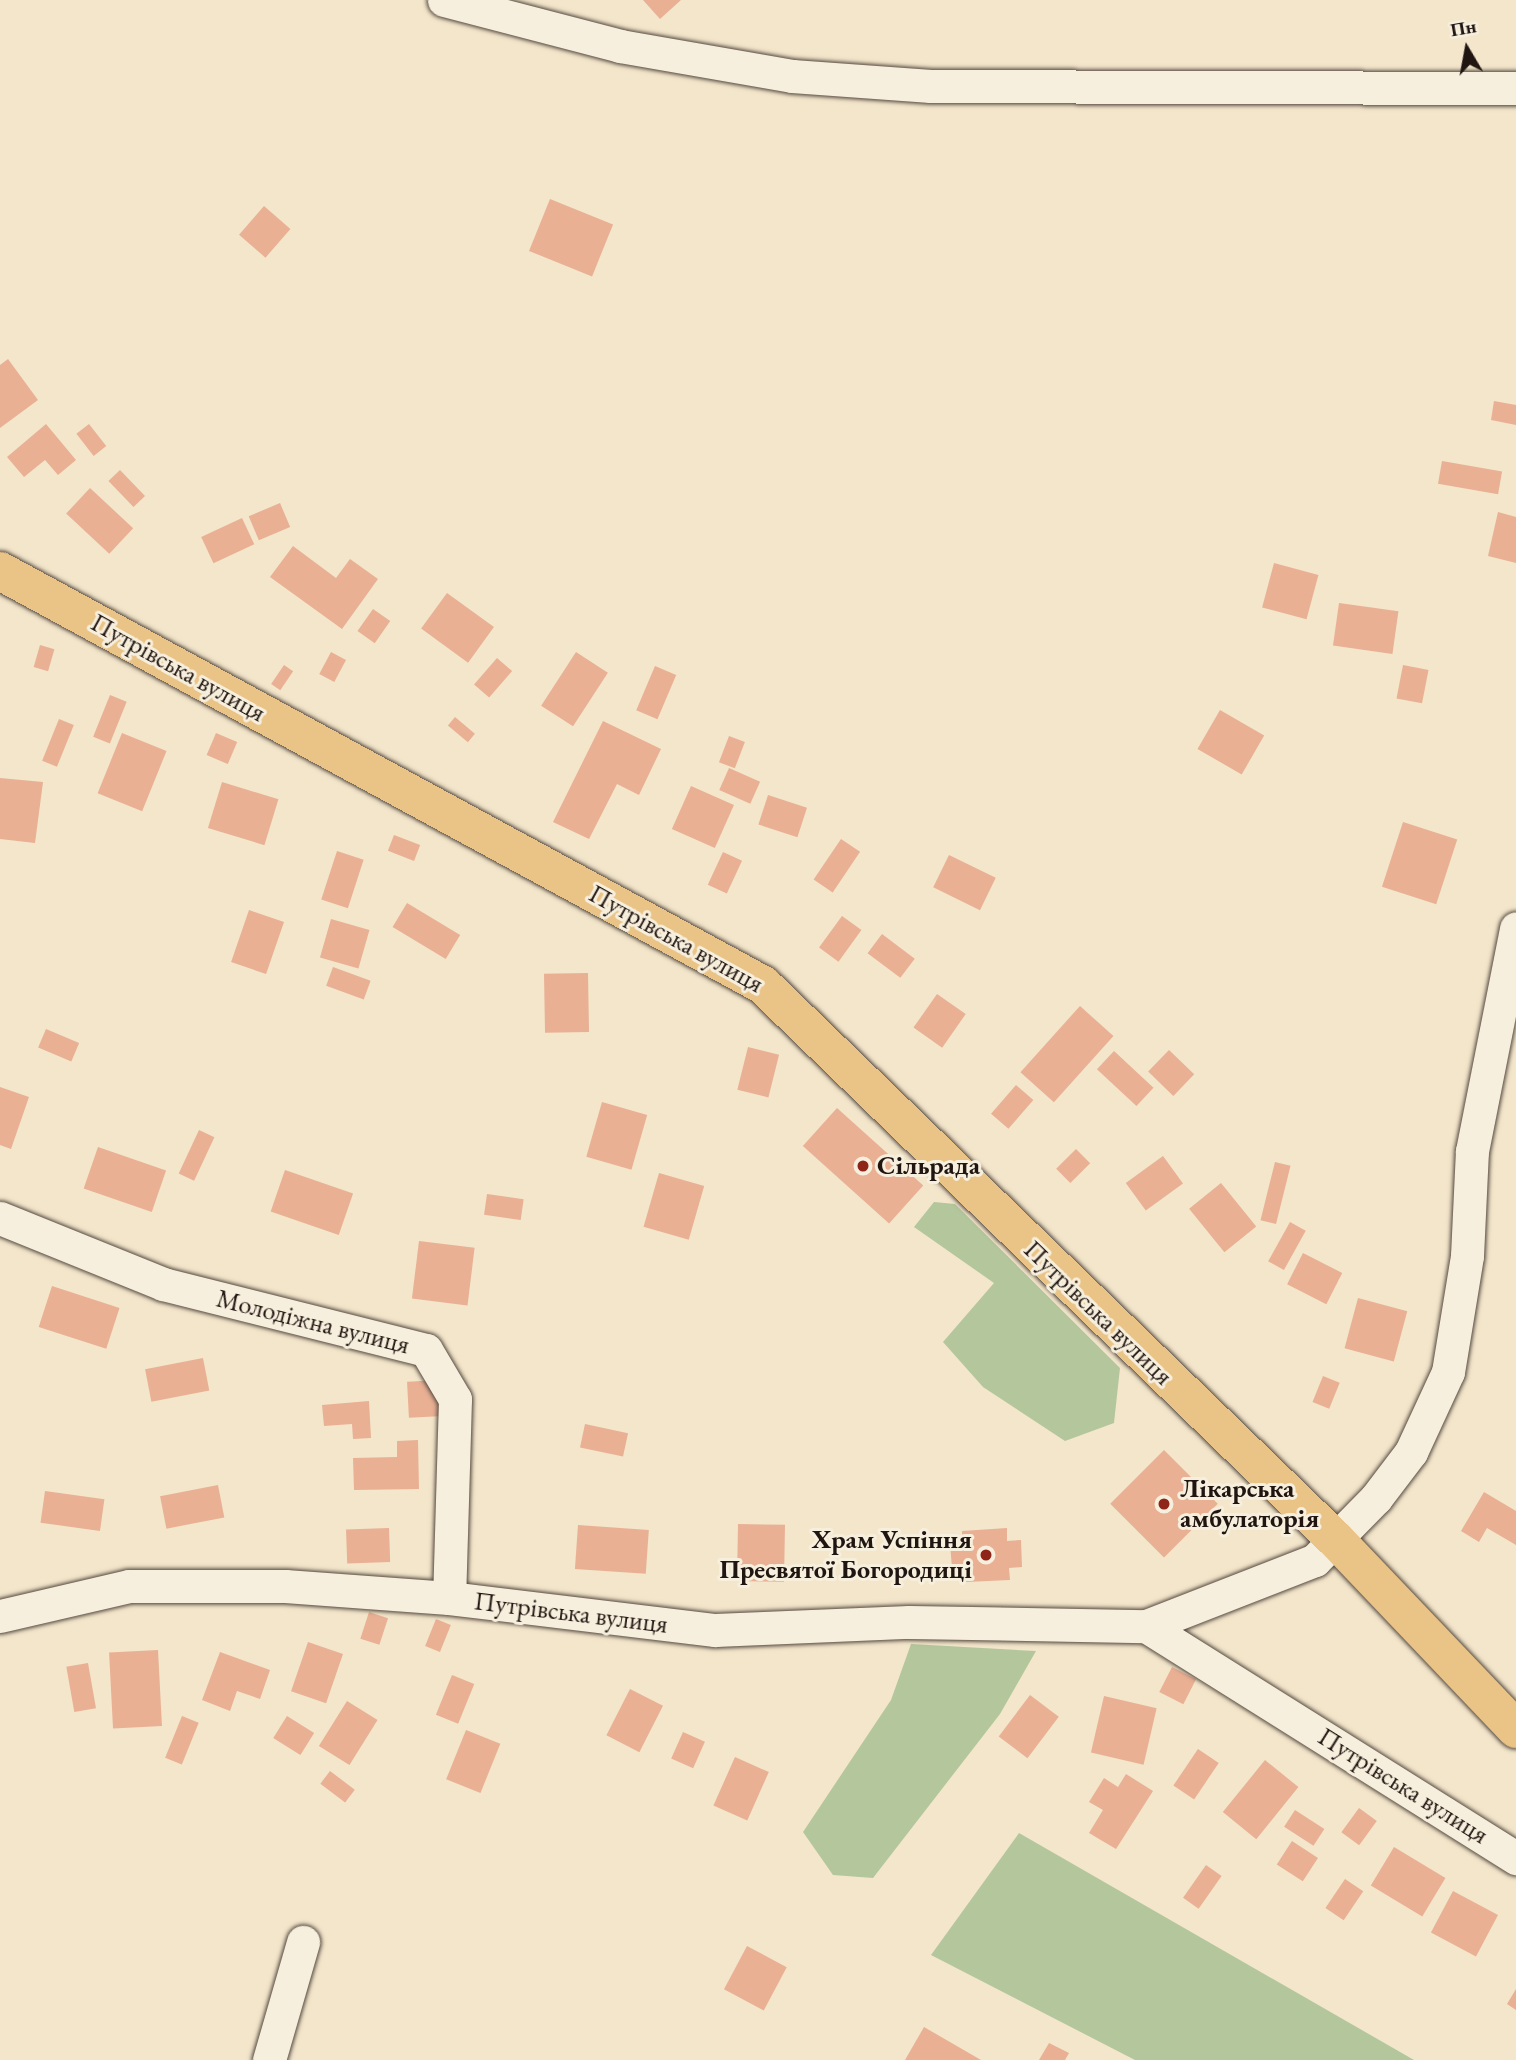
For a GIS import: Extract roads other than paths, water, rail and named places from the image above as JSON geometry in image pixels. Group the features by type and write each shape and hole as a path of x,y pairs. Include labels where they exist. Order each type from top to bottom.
{"main road":[{"name":"Путрівська вулиця","path":"0,571 763,985 1336,1540 1516,1729"}],"street":[{"path":"444,0 620,46 792,76 931,86 1516,88"},
{"path":"1336,1540 1376,1498 1411,1452 1448,1372 1467,1256 1472,1151 1509,1012 1516,928"},
{"name":"Молодіжна вулиця","path":"0,1218 163,1284 426,1350 455,1399 449,1598"},
{"name":"Путрівська вулиця","path":"0,1616 129,1586 285,1586 449,1598 715,1630 909,1622 1146,1626 1315,1560 1336,1540"},
{"name":"Путрівська вулиця","path":"1146,1626 1516,1858"},
{"path":"268,2060 303,1942"}],"place":[{"name":"Сільрада","path":"863,1166"},
{"name":"Лікарська амбулаторія","path":"1164,1504"},
{"name":"Храм Успіння Пресвятої Богородиці","path":"986,1555"}]}
